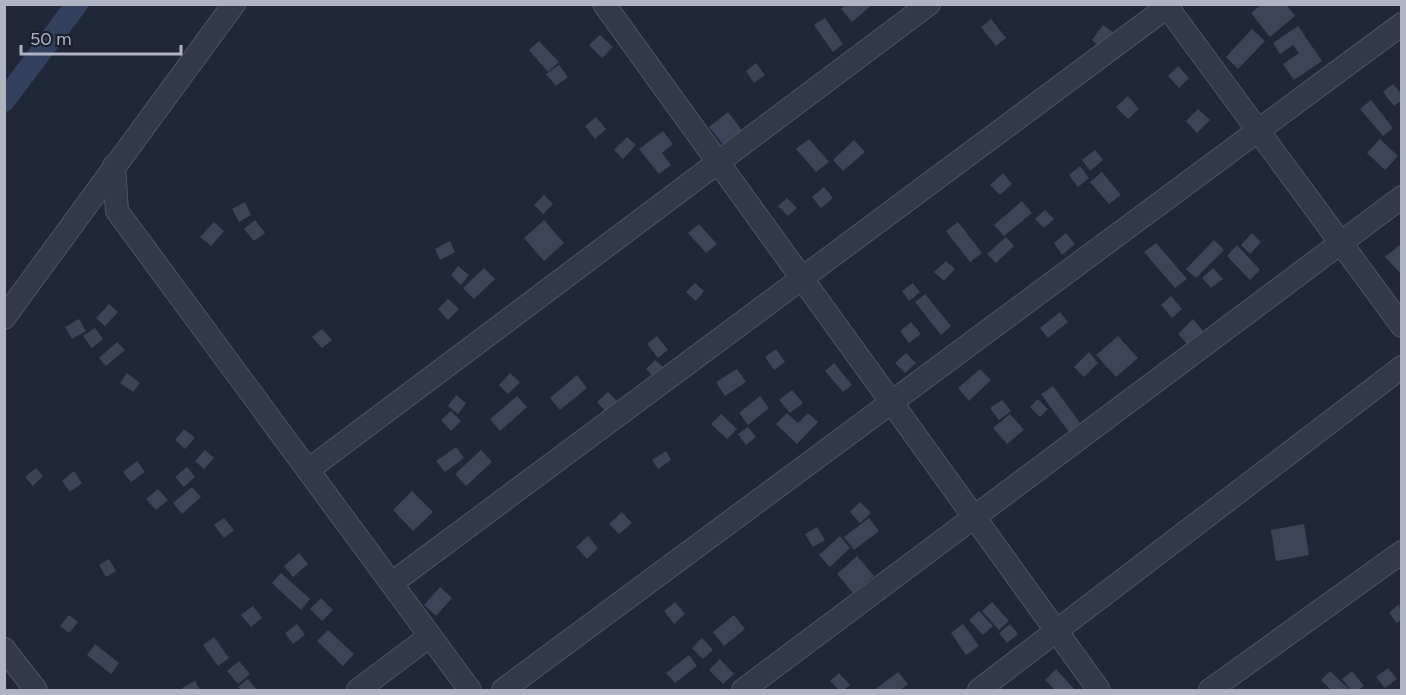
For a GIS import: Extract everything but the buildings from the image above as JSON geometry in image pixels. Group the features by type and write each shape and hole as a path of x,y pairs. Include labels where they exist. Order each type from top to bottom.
{"street":[{"path":"4,318 234,4"},
{"path":"604,4 890,404 1099,690"},
{"path":"308,470 929,4"},
{"path":"392,584 1167,5 1401,326"},
{"path":"503,690 1401,24"},
{"path":"114,166 117,211 470,690"},
{"path":"743,690 1401,197"},
{"path":"979,690 1401,367"},
{"path":"1209,690 1401,552"},
{"path":"358,690 430,636"},
{"path":"4,649 36,690"}],"waterway":[{"path":"4,101 77,4"}]}
